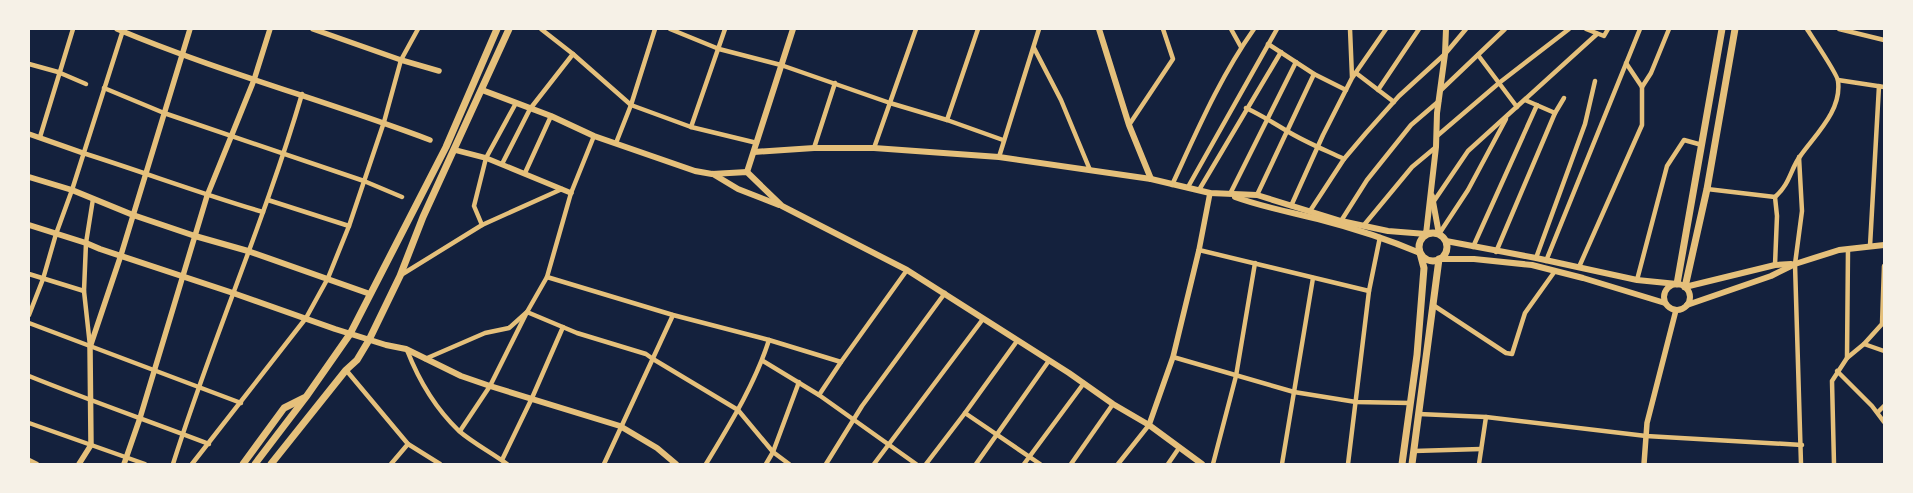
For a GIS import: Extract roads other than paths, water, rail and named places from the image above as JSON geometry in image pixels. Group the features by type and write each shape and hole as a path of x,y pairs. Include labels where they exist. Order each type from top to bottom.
{"main road":[{"path":"270,464 346,370 357,360 369,340 400,276 423,217 509,29"},
{"path":"748,172 793,29"},
{"path":"1098,29 1129,125 1151,179"},
{"path":"1402,464 1417,356 1424,268 1419,250 1420,241 1426,234 1436,147 1437,113 1445,54 1446,29"},
{"path":"1676,284 1722,29"},
{"path":"1687,305 1690,298 1685,287 1707,189 1734,29"},
{"path":"255,464 306,397 350,334 446,147 497,30"},
{"path":"482,90 551,116 594,136 695,171 712,174 748,172 782,206"},
{"path":"754,152 814,148 874,148 999,157 1151,179 1210,193 1257,195 1341,221 1388,231 1439,234"},
{"path":"712,174 738,189 782,206 907,270 945,293 1112,404 1150,425 1202,464"},
{"path":"29,176 72,190 133,215 195,236 248,251 370,294"},
{"path":"1431,190 1439,234 1446,241 1496,252 1536,258 1637,280 1676,284 1685,287 1775,265 1795,264"},
{"path":"1230,194 1248,202 1320,219 1380,237 1420,253 1427,260 1474,259 1532,265 1583,278 1665,303 1676,310 1771,276 1795,264 1839,250 1884,245"},
{"path":"29,225 350,334 406,349 461,376 620,426 656,448 676,464"},
{"path":"1412,464 1440,259 1445,253 1446,241"},
{"path":"1665,303 1666,290 1676,284"},
{"path":"243,464 284,408 306,397"}],"street":[{"path":"40,137 58,72 73,29"},
{"path":"29,315 43,279 56,234 72,190 121,29 254,80 302,94 430,140"},
{"path":"90,347 121,256 190,29"},
{"path":"125,462 207,196 254,80 270,29"},
{"path":"314,29 439,71"},
{"path":"192,464 306,318 328,278 349,226 384,122 402,60 418,29"},
{"path":"489,29 497,30"},
{"path":"541,29 573,54 631,105 691,127 757,143"},
{"path":"616,143 631,105 655,29"},
{"path":"670,29 719,49 781,65 1003,140"},
{"path":"691,127 726,29"},
{"path":"874,148 916,29"},
{"path":"947,120 978,29"},
{"path":"999,157 1039,29"},
{"path":"1129,125 1173,59 1163,29"},
{"path":"1231,29 1241,47"},
{"path":"1172,185 1205,113 1241,47 1254,29"},
{"path":"1188,187 1277,29"},
{"path":"1350,29 1352,78"},
{"path":"1291,206 1352,78 1386,29"},
{"path":"1378,90 1420,29"},
{"path":"1310,211 1344,159 1394,102 1445,54 1466,29"},
{"path":"1441,90 1506,29"},
{"path":"1437,136 1499,83 1568,29"},
{"path":"1586,29 1604,36 1608,29"},
{"path":"1546,261 1640,29"},
{"path":"1579,267 1642,125 1642,87 1651,73 1669,29"},
{"path":"1707,189 1775,197 1785,188 1799,157 1828,119 1836,102 1838,80 1807,29"},
{"path":"1839,29 1884,40"},
{"path":"1434,201 1468,151 1597,34"},
{"path":"1268,44 1314,74 1346,90"},
{"path":"1034,48 1061,100 1090,170"},
{"path":"1199,190 1281,52"},
{"path":"502,164 530,109 573,54"},
{"path":"1478,55 1517,107"},
{"path":"1230,194 1296,62"},
{"path":"1626,63 1642,87"},
{"path":"29,64 58,72 86,84"},
{"path":"1356,73 1394,102"},
{"path":"1257,195 1314,74"},
{"path":"1536,258 1585,124 1595,80"},
{"path":"1838,80 1882,86 1870,246"},
{"path":"814,148 835,83"},
{"path":"104,88 164,113 364,181 402,197"},
{"path":"174,464 248,251 285,154 302,94"},
{"path":"1496,252 1564,98"},
{"path":"1341,221 1366,180 1411,125 1440,100"},
{"path":"1525,100 1556,113"},
{"path":"482,225 474,206 486,158 516,103"},
{"path":"1473,247 1536,105"},
{"path":"1246,108 1344,159"},
{"path":"1439,234 1468,190 1509,115"},
{"path":"525,173 551,116"},
{"path":"29,134 146,173 207,196 262,212"},
{"path":"460,431 490,386 527,312 547,277 571,193 594,136"},
{"path":"1637,280 1667,166 1684,140 1702,146"},
{"path":"1364,225 1412,166 1436,147"},
{"path":"455,150 486,158 571,193"},
{"path":"1799,157 1802,211 1795,264 1802,445 1801,464"},
{"path":"400,276 482,225 562,189"},
{"path":"1118,464 1150,425 1173,358 1199,250 1210,193"},
{"path":"1775,197 1777,216 1775,265"},
{"path":"79,464 91,445 90,347 84,290 86,243 93,199"},
{"path":"268,200 349,226"},
{"path":"1348,464 1368,291 1380,237"},
{"path":"1847,358 1848,249"},
{"path":"1199,250 1368,291"},
{"path":"1214,464 1236,376 1255,263"},
{"path":"1834,464 1832,381 1847,358 1864,344 1882,324 1884,266"},
{"path":"819,395 907,270"},
{"path":"1433,305 1506,354 1512,354 1524,313 1555,272"},
{"path":"29,274 84,290"},
{"path":"547,277 673,315 769,340 841,362"},
{"path":"1282,464 1313,278"},
{"path":"826,464 853,421 945,293"},
{"path":"1644,464 1647,423 1676,310"},
{"path":"527,312 562,326 646,354 738,410 773,452 788,464"},
{"path":"425,359 485,333 508,328 527,312"},
{"path":"604,464 673,315"},
{"path":"874,464 983,320"},
{"path":"29,322 90,347 241,403"},
{"path":"502,460 532,398 562,326"},
{"path":"706,464 738,410 762,361 769,340"},
{"path":"926,464 966,413 1017,341"},
{"path":"1864,344 1884,351"},
{"path":"406,349 417,376 430,398 460,431 507,464"},
{"path":"1173,358 1294,392 1356,402 1410,403"},
{"path":"762,361 819,395 888,446 916,464"},
{"path":"976,464 1048,362"},
{"path":"346,370 408,444 440,464"},
{"path":"1837,371 1878,412 1884,422"},
{"path":"29,376 92,402 209,444"},
{"path":"766,464 773,452 799,382"},
{"path":"1024,464 1084,384"},
{"path":"1071,464 1112,404"},
{"path":"1878,412 1884,406"},
{"path":"966,413 1040,464"},
{"path":"1419,414 1486,417 1646,436 1802,445"},
{"path":"1479,464 1486,417"},
{"path":"29,423 91,445 125,462 145,464"},
{"path":"391,464 408,444"},
{"path":"1168,464 1179,448"},
{"path":"1414,451 1480,450"},
{"path":"29,460 37,464"}]}
